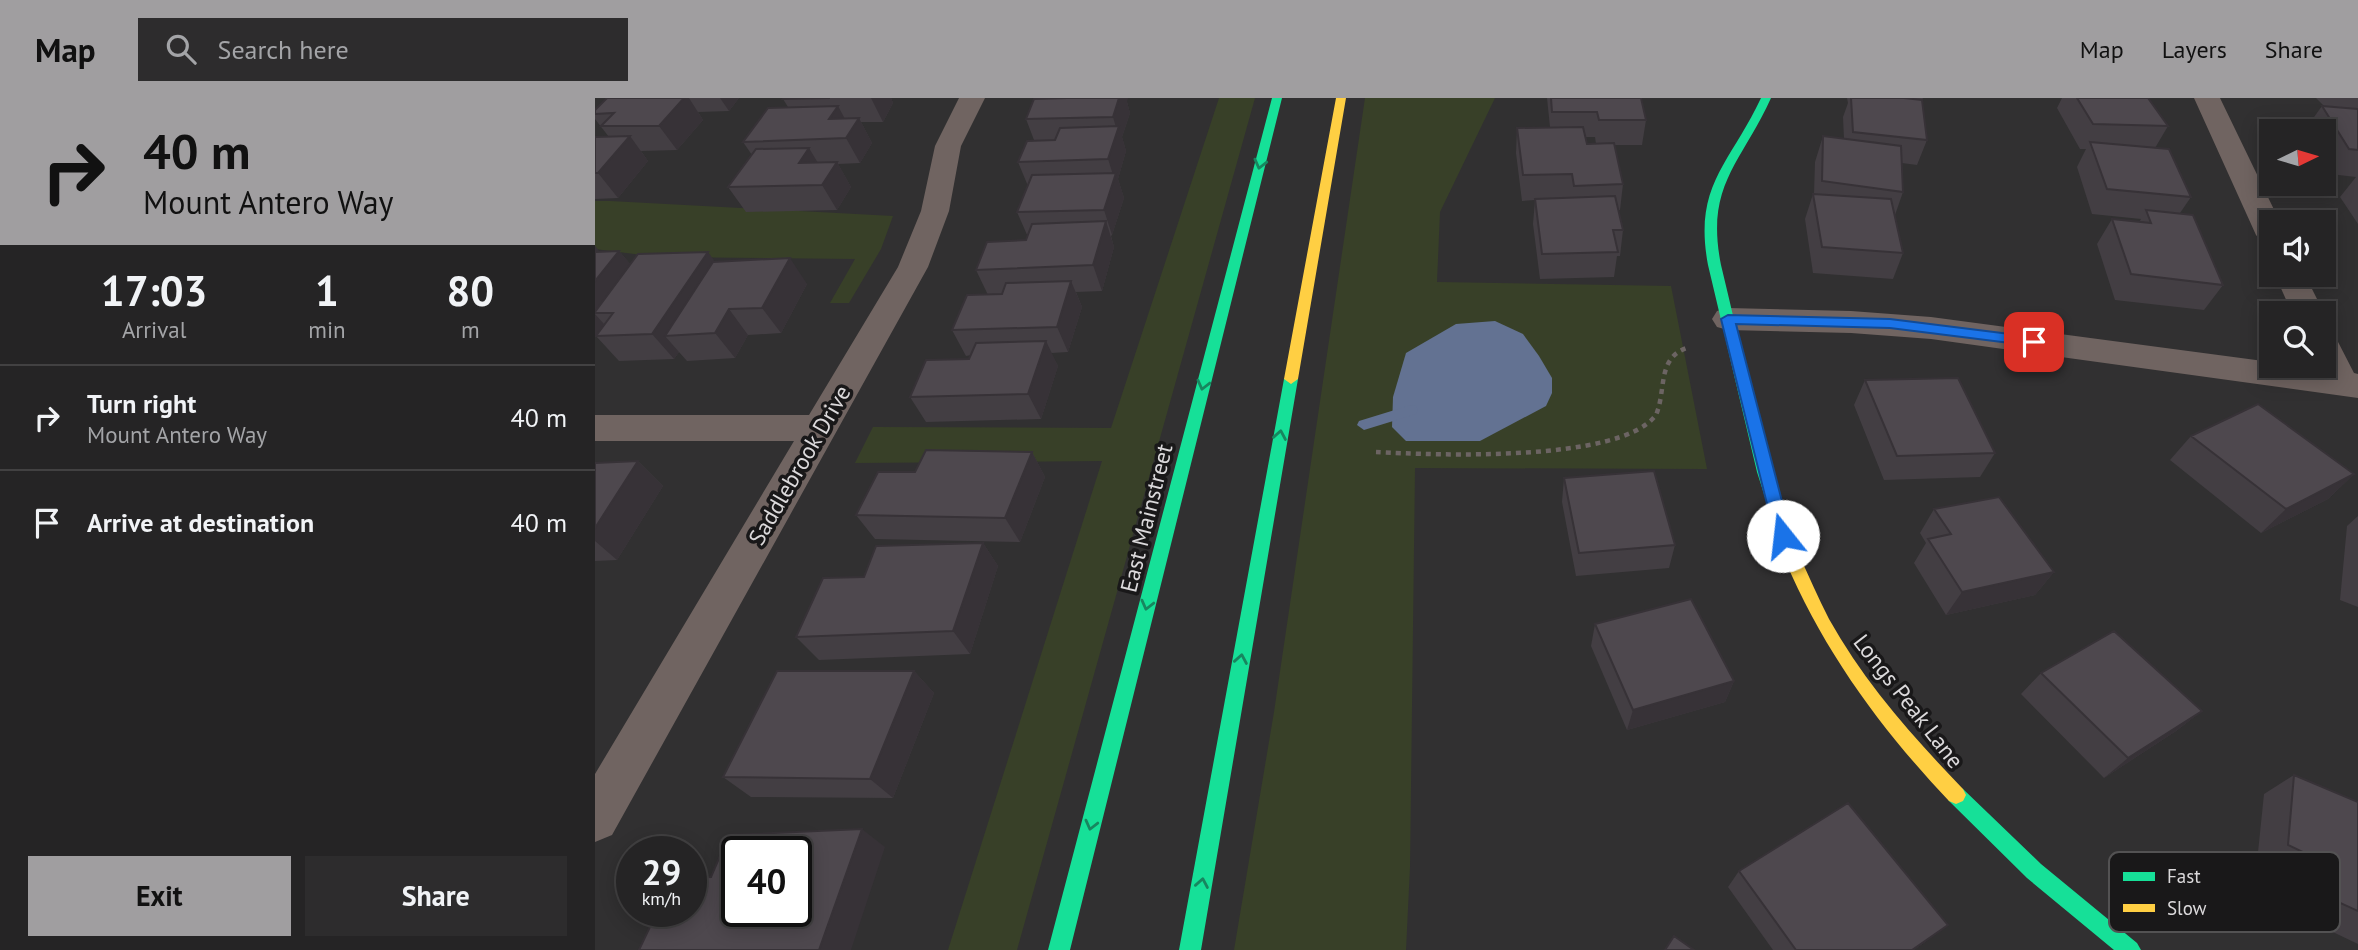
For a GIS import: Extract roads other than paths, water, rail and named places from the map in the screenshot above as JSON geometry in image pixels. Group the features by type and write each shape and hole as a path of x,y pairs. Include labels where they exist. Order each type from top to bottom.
{"main road":[{"name":"East Mainstreet","path":"1059,950 1277,98"},
{"path":"1190,950 1342,98"},
{"name":"Longs Peak Lane","path":"1766,98 1758,116 1721,171 1712,197 1709,233 1783,536 1821,620 1870,695 1966,806 2032,870 2130,950"}],"street":[{"name":"Saddlebrook Drive","path":"595,819 913,267 927,236 949,146 972,98"},
{"path":"2207,98 2259,210"},
{"path":"1728,319 1851,322 1931,328 2350,385"},
{"path":"2336,364 2350,385"},
{"path":"595,428 820,428"}],"water":[{"path":"1495,321 1523,334 1539,356 1552,378 1552,393 1546,406 1480,441 1406,441 1392,427 1393,397 1406,353 1456,324"}],"waterway":[{"path":"1364,425 1411,410"}]}
